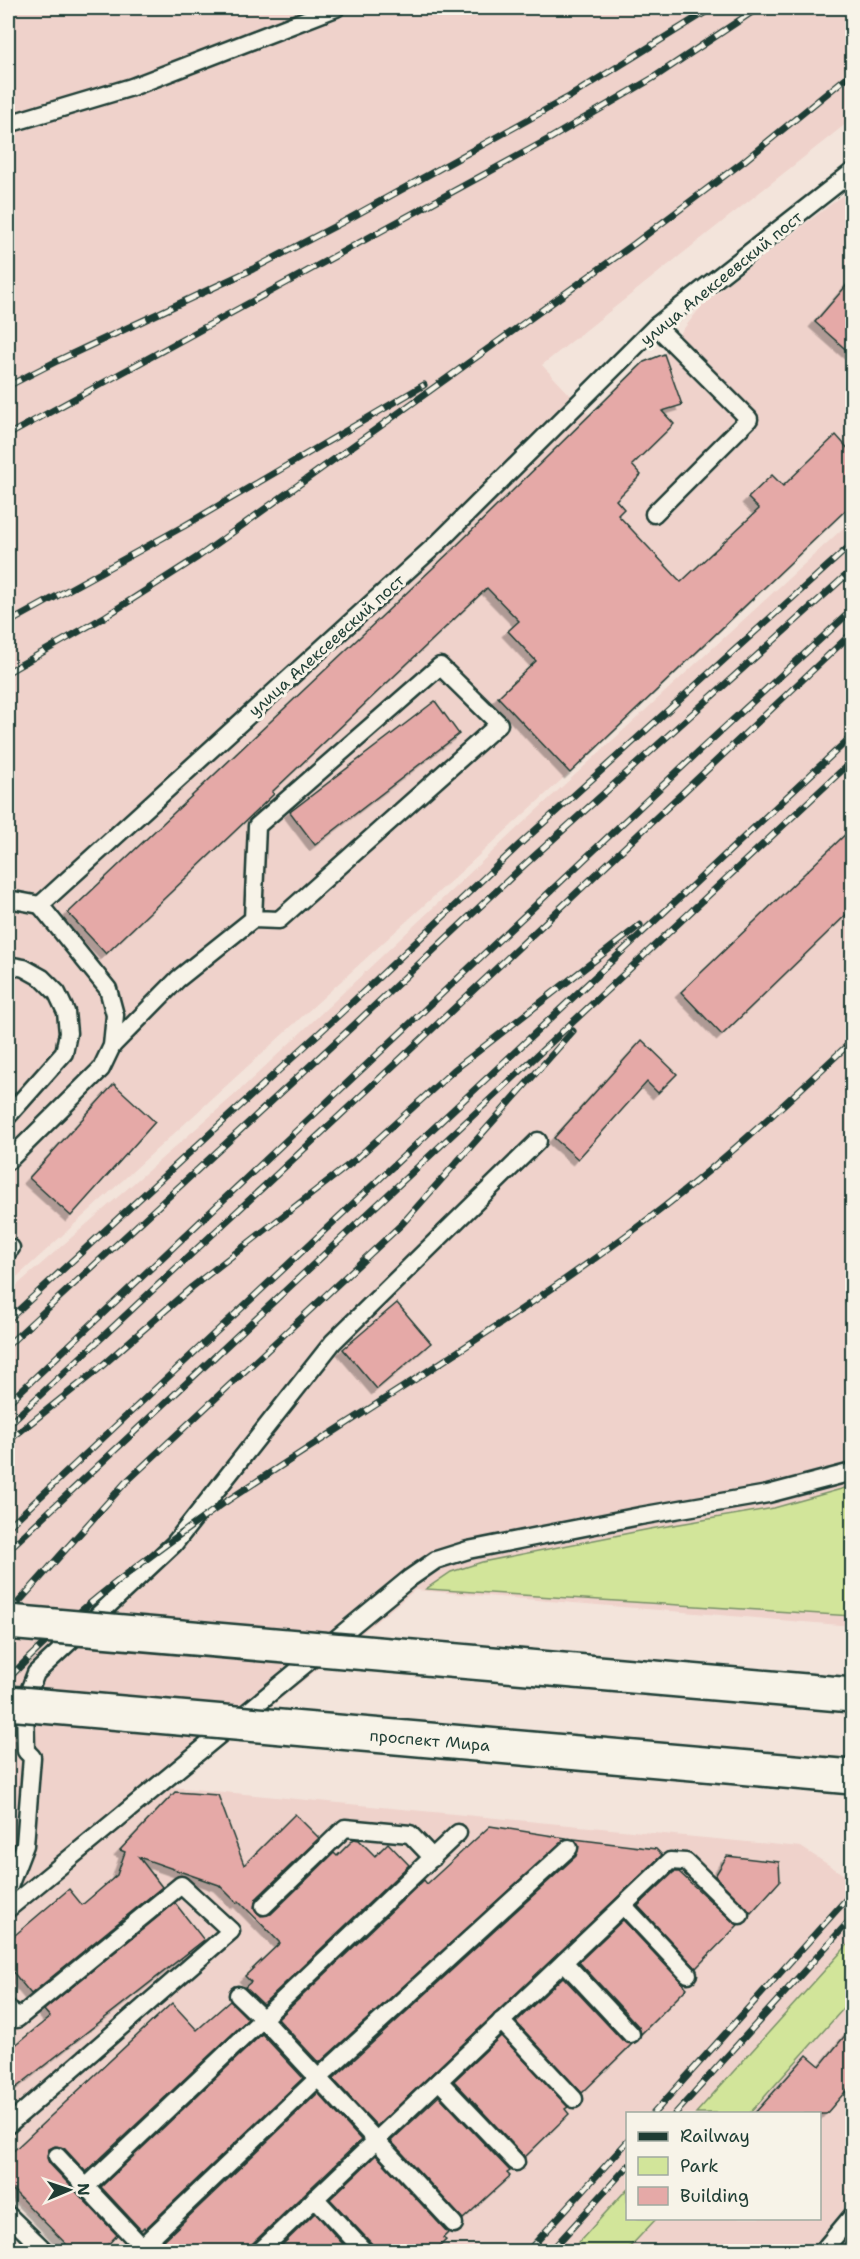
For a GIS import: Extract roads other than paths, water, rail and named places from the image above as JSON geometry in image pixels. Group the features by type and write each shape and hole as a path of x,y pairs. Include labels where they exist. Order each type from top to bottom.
{"main road":[{"path":"8,1622 852,1695"},
{"name":"проспект Мира","path":"8,1703 852,1777"}],"lane":[{"path":"8,124 132,87 336,8"},
{"name":"улица Алексеевский пост","path":"40,905 440,541 656,326 852,172"},
{"path":"654,514 749,419 656,326"},
{"path":"112,1046 178,979 253,919 279,920 499,724 440,666 257,826 253,919"},
{"path":"8,899 40,905 108,989 115,1015 112,1046 102,1069 8,1161"},
{"path":"8,965 24,968 42,978 57,993 66,1012 68,1033 64,1053 8,1116"},
{"path":"8,1888 25,1845 32,1758 26,1751 25,1701 36,1673 174,1544 333,1342 538,1141"},
{"path":"8,1909 410,1578 436,1560 513,1540 768,1494 852,1472"},
{"path":"264,1906 345,1828 410,1834 433,1858"},
{"path":"86,2187 458,1833"},
{"path":"57,2156 141,2250 317,2079 568,1848"},
{"path":"259,2252 670,1861 686,1862 740,1915"},
{"path":"8,2008 17,2019 180,1885 231,1931 8,2125"},
{"path":"624,1906 688,1974"},
{"path":"564,1962 631,2034"},
{"path":"238,1995 454,2224"},
{"path":"501,2021 574,2099"},
{"path":"439,2080 516,2162"},
{"path":"315,2198 365,2252"},
{"path":"8,2215 46,2252"},
{"path":"822,2252 852,2216"}],"railway":[{"path":"8,386 253,269 343,222 569,97 712,8"},
{"path":"8,435 549,139 653,78 758,8"},
{"path":"8,672 106,616 198,557 634,244 744,161 852,73"},
{"path":"8,623 184,526 424,385"},
{"path":"8,1320 342,1012 519,845 852,544"},
{"path":"8,1345 520,869 852,570"},
{"path":"8,1403 697,753 852,610"},
{"path":"8,1425 852,633"},
{"path":"8,1527 852,736"},
{"path":"8,1550 852,761"},
{"path":"8,1441 96,1371 192,1287 355,1160 454,1070 640,925"},
{"path":"8,1614 125,1483 402,1224 573,1031"},
{"path":"8,1679 85,1608 196,1523 491,1330 647,1220 727,1156 852,1041"},
{"path":"655,2112 852,1893"},
{"path":"677,2112 852,1918"},
{"path":"527,2252 626,2143"},
{"path":"550,2252 626,2168"}]}
